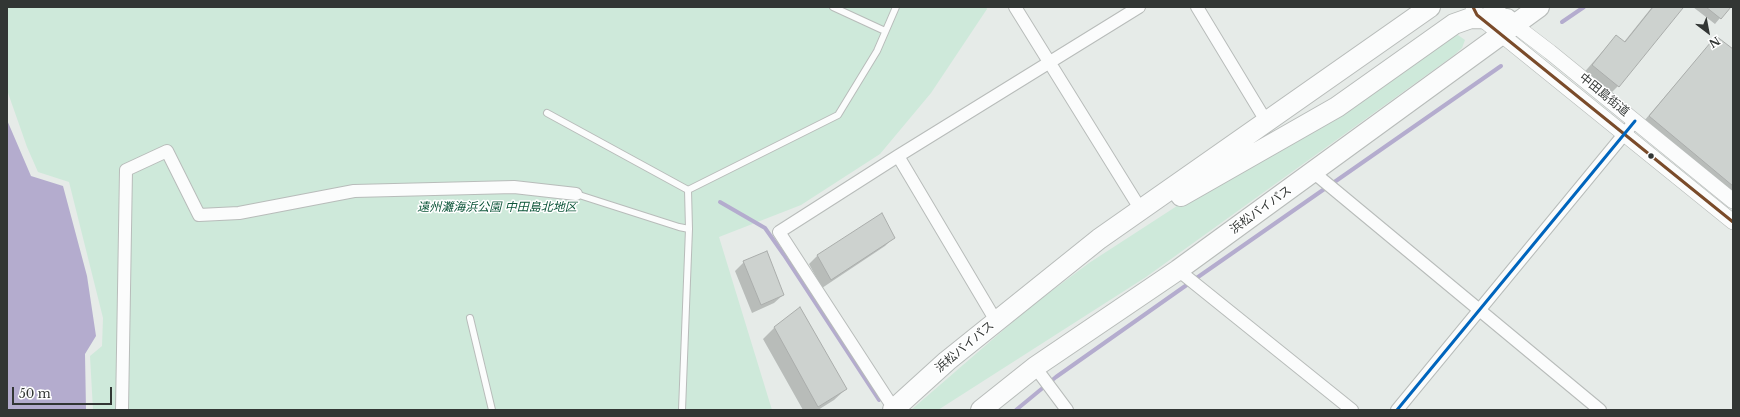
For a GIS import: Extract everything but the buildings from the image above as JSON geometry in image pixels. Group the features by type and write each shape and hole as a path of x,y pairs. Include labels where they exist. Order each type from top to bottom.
{"highway":[{"name":"浜松バイパス","path":"894,410 947,361 1099,239 1430,7"},
{"name":"浜松バイパス","path":"981,410 1181,273 1317,176 1508,26 1538,7"},
{"path":"1099,239 1152,213 1337,107 1454,24 1471,18 1482,11 1508,26"}],"street":[{"path":"1014,7 1141,210"},
{"path":"894,410 779,232 898,156 1139,7"},
{"path":"1197,7 1266,121"},
{"name":"中田島街道","path":"1508,26 1635,121 1733,201"},
{"name":"中田島街道","path":"1508,26 1625,133 1733,222"},
{"path":"1397,410 1635,121"},
{"path":"122,410 126,170 167,151 199,215 239,212 354,191 514,187 576,194"},
{"path":"898,156 996,321"},
{"path":"1317,176 1600,410"},
{"path":"1181,273 1352,410"},
{"path":"1038,372 1067,410"}],"lane":[{"path":"833,7 885,31"},
{"path":"688,190 838,115 877,51 896,7"},
{"path":"547,113 688,190"},
{"path":"682,410 689,229 688,190"},
{"path":"576,194 689,229"},
{"path":"470,318 492,410"}],"green space":[{"name":"遠州灘海浜公園 中田島北地区","path":"7,7 986,7 987,9 931,93 880,154 801,205 719,237 772,410 93,410 90,356 102,346 103,318 69,182 38,172 27,147 7,90"},
{"path":"1455,33 1465,40 1462,48 1453,56 1146,277 938,410 911,410 1030,307 1089,263 1217,180"}],"shaded area":[{"path":"7,120 31,176 63,186 87,276 96,336 85,354 86,410 7,410"}],"waterway":[{"path":"1562,22 1584,7"},
{"path":"1016,410 1056,377 1501,66"},
{"path":"720,202 765,228 879,400"}],"transit line":[{"path":"1473,7 1477,15 1733,222"},
{"path":"1397,410 1635,121"}]}
